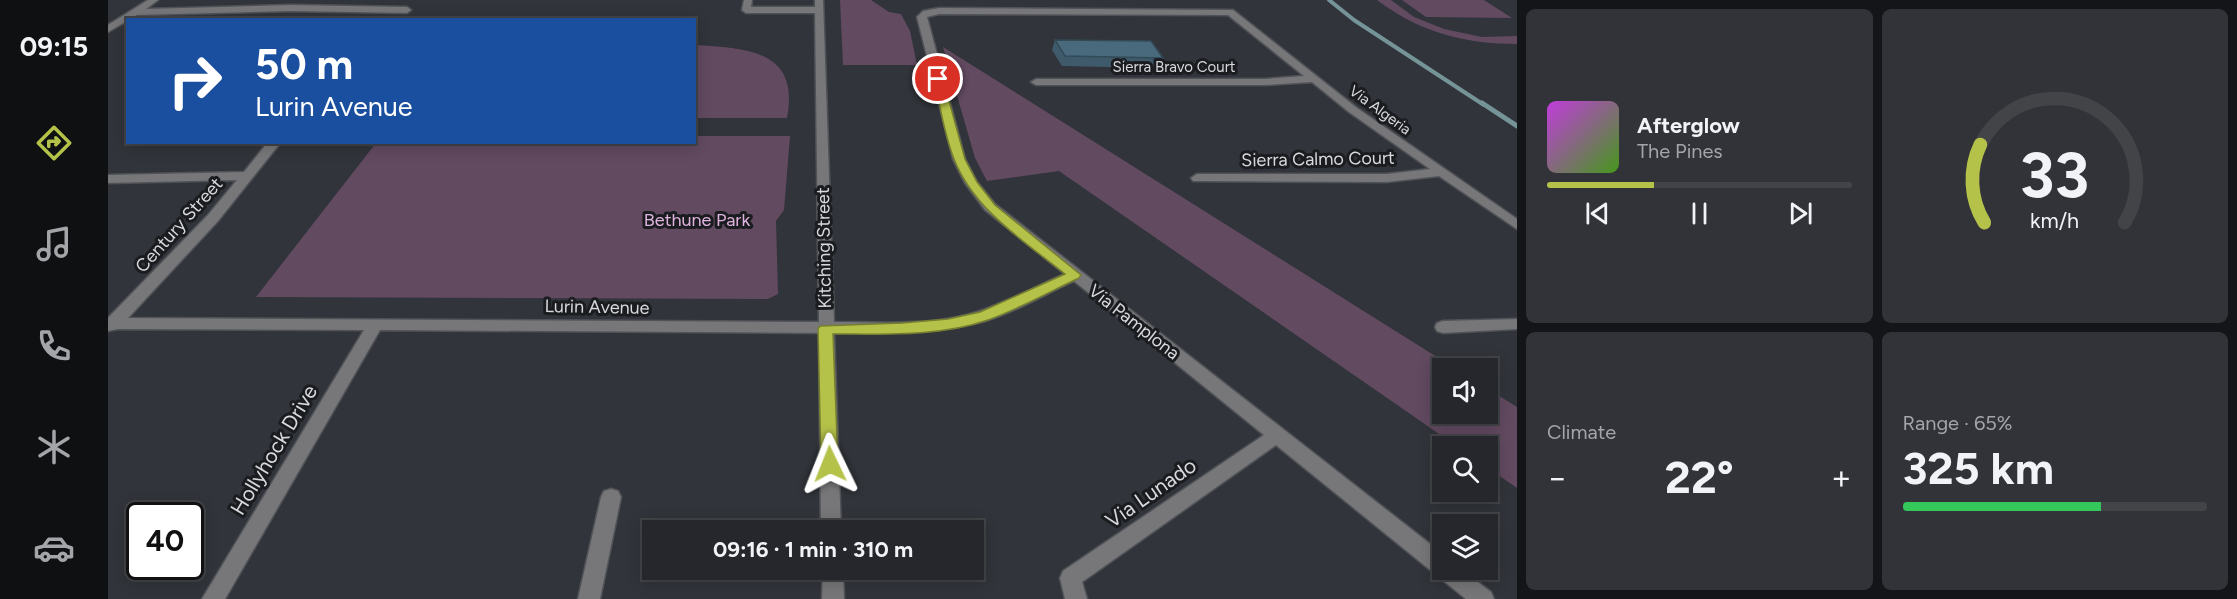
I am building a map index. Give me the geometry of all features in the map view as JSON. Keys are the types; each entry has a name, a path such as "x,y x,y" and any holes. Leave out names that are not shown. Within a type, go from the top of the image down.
{"street":[{"path":"108,29 154,0"},
{"path":"400,18 416,0"},
{"path":"747,0 746,10 779,5 819,5"},
{"path":"1150,0 1160,13"},
{"name":"Kitching Street","path":"819,5 831,520"},
{"path":"134,12 291,8 407,10"},
{"name":"Via Pamplona","path":"1160,13 939,11 926,14 922,17 959,159 971,183 990,207 1432,559"},
{"name":"Via Algeria","path":"1160,13 1230,12 1312,79 1439,172 1517,225"},
{"name":"Sierra Bravo Court","path":"1036,82 1265,82 1312,79"},
{"name":"Century Street","path":"110,325 213,218 273,144"},
{"name":"Sierra Calmo Court","path":"1197,178 1387,178 1439,172"},
{"path":"108,179 246,176"},
{"name":"Lurin Avenue","path":"110,325 902,328 975,318 1013,304 1075,275"},
{"path":"1443,327 1517,324"},
{"name":"Hollyhock Drive","path":"213,599 375,325"},
{"name":"Via Lunado","path":"1076,599 1070,578 1277,435"},
{"path":"589,599 611,497"},
{"path":"832,580 833,599"},
{"name":"Via Pamplona","path":"1459,580 1483,599"}],"green space":[{"path":"840,0 871,0 889,12 901,14 910,31 917,65 843,65"},
{"path":"1377,0 1391,0 1414,17 1444,29 1482,37 1517,36 1517,44 1479,42 1443,34 1409,20"},
{"path":"1402,0 1484,0 1512,18 1426,17"},
{"path":"696,45 750,51 765,57 777,66 785,78 789,95 787,118 696,118"},
{"path":"943,47 1438,358 1432,358 1432,424 1498,424 1498,395 1517,407 1517,488 1498,475 1498,436 1442,436 1059,171 987,181 975,158"},
{"name":"Bethune Park","path":"696,136 790,136 784,210 776,221 778,294 768,299 256,297 375,144 696,144"}],"building":[{"path":"1055,40 1151,41 1163,58 1065,56"}],"waterway":[{"path":"1329,0 1354,20 1484,105"},
{"path":"1482,103 1517,126"}],"route":[{"path":"830,464 825,329 902,328 948,324 983,316 1075,275 990,207 971,183 959,159 938,79"}]}
